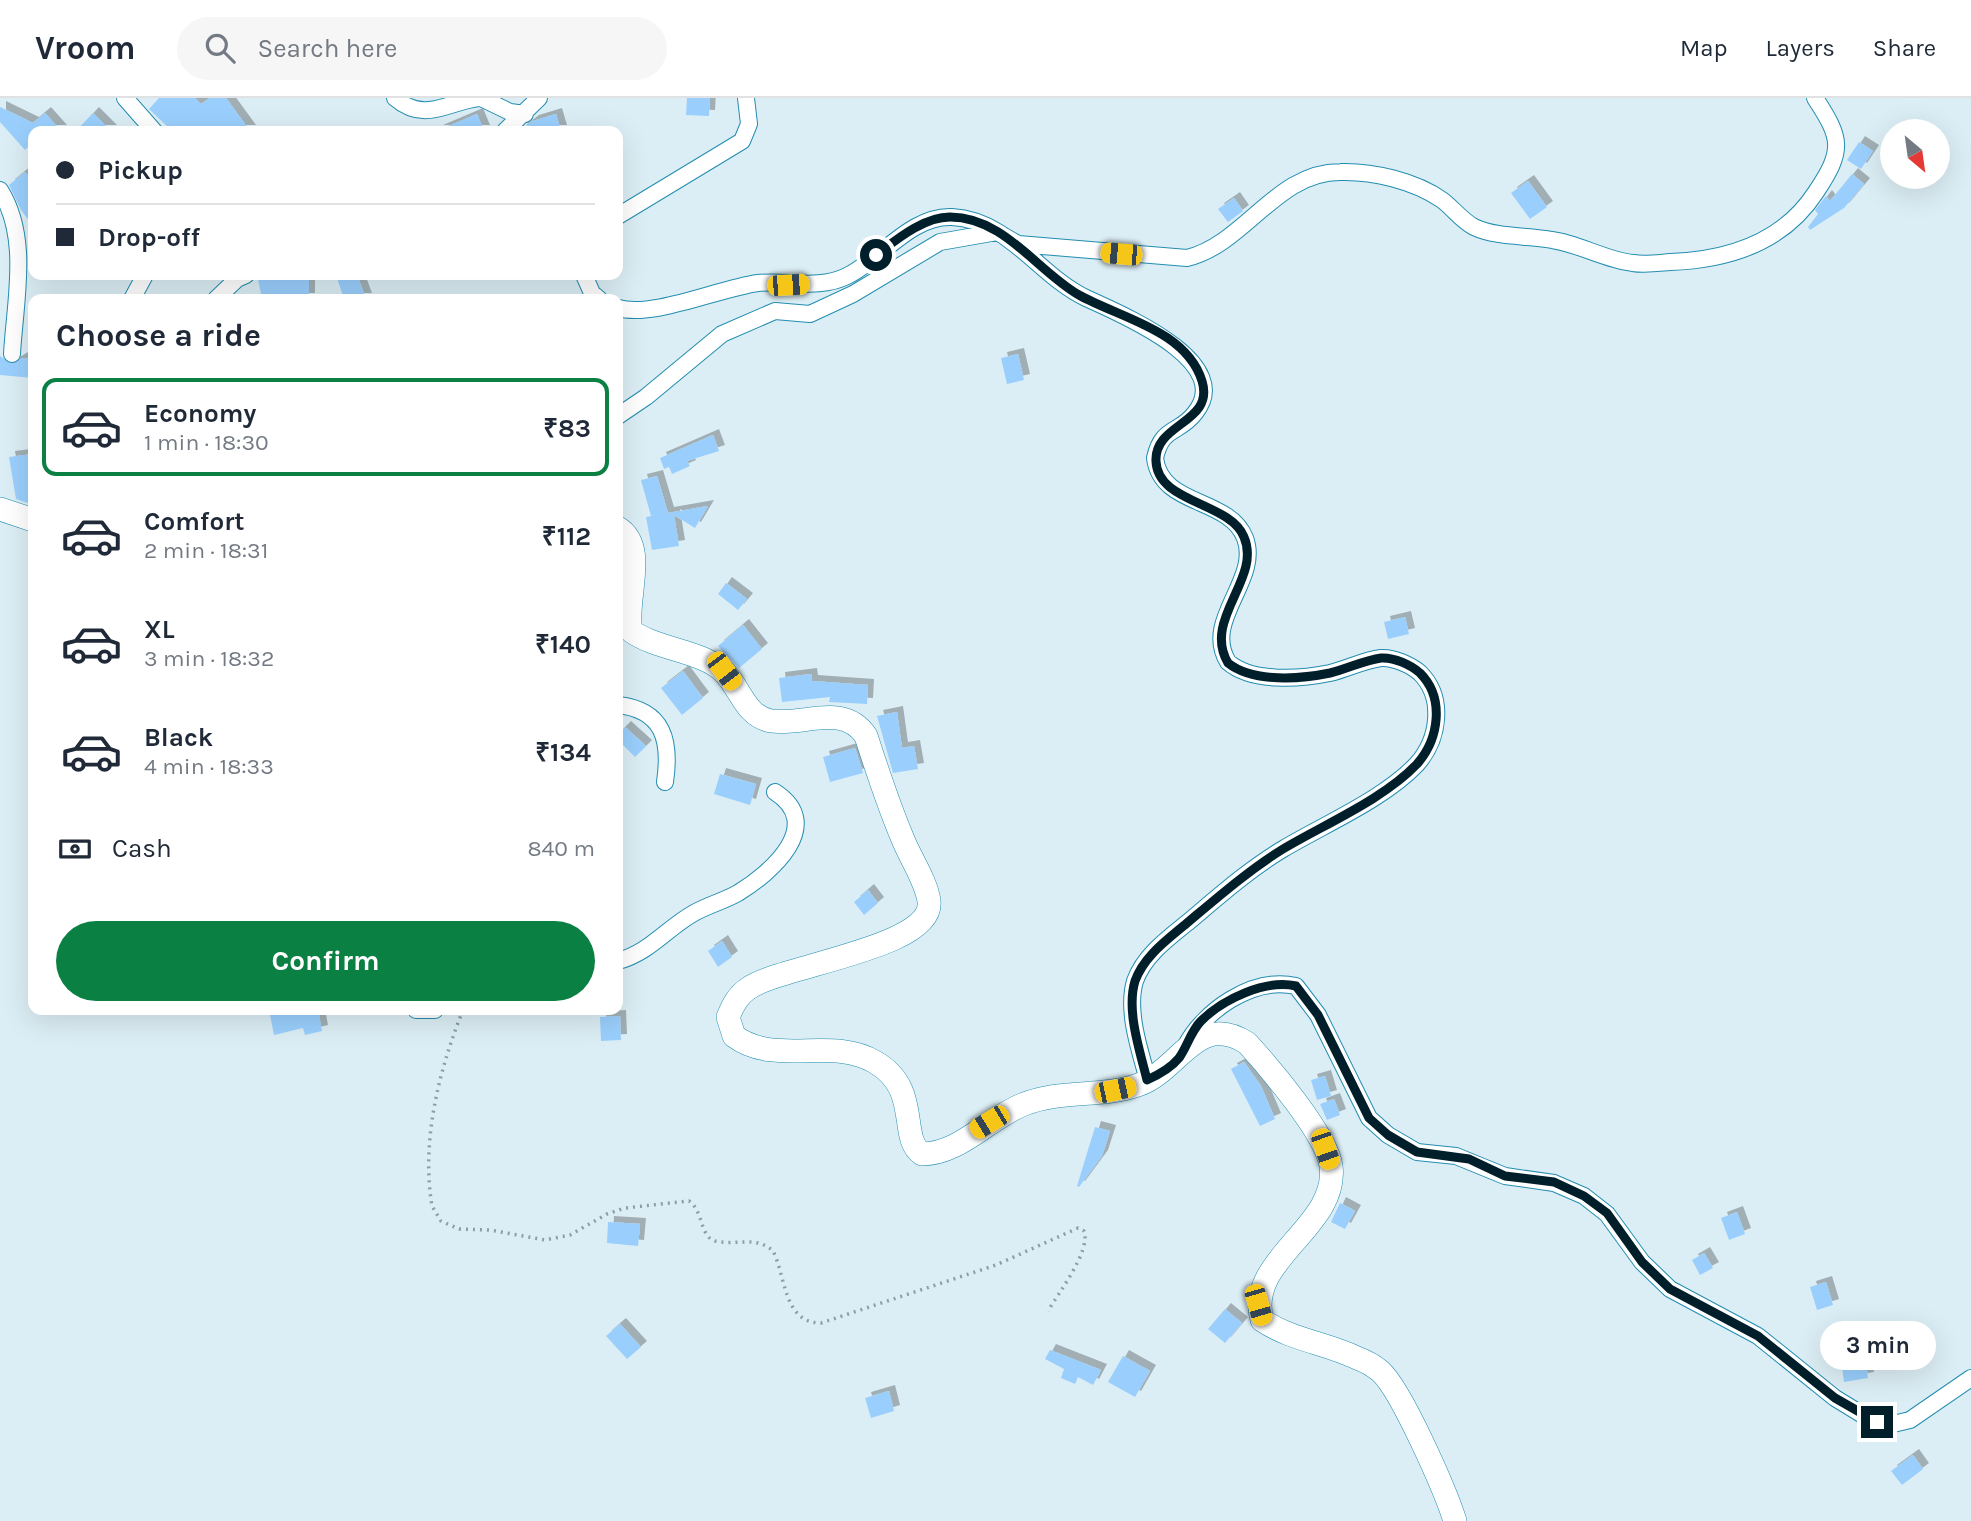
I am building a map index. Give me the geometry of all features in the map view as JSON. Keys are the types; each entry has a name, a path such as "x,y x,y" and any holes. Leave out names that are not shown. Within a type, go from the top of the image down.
{"street":[{"path":"125,98 150,126"},
{"path":"395,98 409,107 434,110 480,98 510,112 525,114"},
{"path":"511,126 539,98"},
{"path":"623,213 742,141 749,124 746,98"},
{"path":"623,309 632,310 669,304 759,283 788,285 838,279 911,231 944,218 962,219 997,232 1018,244 1186,258 1208,251 1305,178 1351,172 1408,183 1442,200 1473,226 1491,233 1572,244 1633,263 1726,257 1755,245 1786,227 1809,204 1828,175 1837,158 1838,144 1834,129 1815,98"},
{"path":"0,190 12,209 19,237 12,354"},
{"path":"623,413 722,334 775,311 810,314 853,294 940,242 997,232 1017,244 1078,294 1164,336 1185,354 1202,381 1203,395 1198,411 1164,435 1158,443 1155,458 1163,481 1231,520 1244,535 1247,545 1244,569 1229,603 1221,638 1228,663 1250,674 1297,676 1328,673 1381,658 1391,659 1418,672 1429,685 1436,701 1434,733 1427,751 1404,776 1241,878 1147,959 1134,984 1132,1001 1147,1080"},
{"path":"221,294 236,280"},
{"path":"0,509 28,518"},
{"path":"623,533 630,540 633,555 628,616 631,631 661,646 709,661 724,671 748,708 760,718 774,721 832,717 860,726 866,736 902,838 927,890 930,905 927,916 907,934 879,946 797,967 749,988 733,1004 727,1017 734,1036 756,1048 773,1052 833,1050 873,1061 889,1072 900,1086 910,1121 910,1138 914,1149 922,1154 942,1152 1002,1115 1044,1098 1115,1090 1147,1080 1178,1060 1201,1020 1231,1000 1276,984 1296,986 1318,1015 1365,1112 1388,1135 1417,1152 1469,1159 1505,1176 1554,1182 1584,1196 1607,1213 1642,1262 1670,1289 1758,1336 1835,1398 1866,1417 1889,1425 1910,1420 1971,1378"},
{"path":"623,706 643,712 662,729 666,741 665,782"},
{"path":"623,959 648,947 693,914 738,893 792,846 796,829 794,813 786,799 775,792"},
{"path":"1185,1047 1199,1038 1218,1034 1235,1036 1247,1044 1266,1064 1325,1149 1331,1166 1330,1184 1323,1205 1274,1268 1260,1293 1258,1305 1262,1320 1305,1340 1354,1356 1381,1372 1393,1387 1431,1462 1455,1521"}],"path":[{"path":"461,1015 440,1073 432,1132 432,1206 441,1221 449,1225 535,1239 559,1238 625,1208 689,1201 696,1205 707,1236 713,1240 757,1242 773,1251 793,1306 803,1320 811,1323 821,1323 953,1280 1079,1227 1087,1239 1083,1252 1048,1311"}],"building":[{"path":"159,98 195,98 201,104 210,98 226,98 246,126 167,126 149,109"},
{"path":"687,98 710,98 709,116 686,115"},
{"path":"0,107 33,123 45,113 57,126 28,126 28,147 25,150 0,122"},
{"path":"93,113 106,126 81,126"},
{"path":"477,114 482,126 449,126"},
{"path":"556,114 560,126 526,126 533,121"},
{"path":"1859,142 1873,151 1861,169 1847,160"},
{"path":"25,172 28,176 28,219 21,210 9,185"},
{"path":"1852,174 1864,184 1844,208 1810,230 1808,227 1818,214 1815,210 1826,196 1830,201"},
{"path":"1528,181 1547,207 1530,219 1511,193"},
{"path":"1234,198 1243,211 1228,222 1218,209"},
{"path":"258,280 309,280 309,294 261,294"},
{"path":"338,280 359,280 364,294 342,294"},
{"path":"1018,354 1024,380 1007,384 1001,358"},
{"path":"0,356 12,364 22,358 28,359 28,378 0,375"},
{"path":"713,435 719,451 687,461 690,466 672,474 669,467 664,469 660,458"},
{"path":"28,455 28,503 16,499 9,457"},
{"path":"657,476 668,513 708,506 695,528 674,515 679,546 652,550 646,517 651,516 641,480"},
{"path":"726,583 747,599 738,610 718,594"},
{"path":"1405,617 1409,634 1388,639 1384,622"},
{"path":"743,625 762,649 739,668 718,646"},
{"path":"683,671 703,698 682,715 661,688"},
{"path":"811,674 812,681 868,685 867,704 829,702 830,697 782,702 779,678"},
{"path":"897,712 902,748 914,746 918,769 893,773 877,716"},
{"path":"625,727 646,746 635,757 623,745"},
{"path":"855,748 863,773 830,782 823,757"},
{"path":"720,774 756,784 750,805 714,794"},
{"path":"868,890 878,903 864,915 854,902"},
{"path":"722,941 732,957 718,967 708,951"},
{"path":"270,1015 319,1015 322,1031 305,1035 303,1028 274,1035"},
{"path":"620,1016 621,1040 601,1041 600,1017"},
{"path":"1244,1062 1261,1086 1275,1119 1260,1126 1231,1069"},
{"path":"1325,1076 1331,1096 1317,1100 1311,1080"},
{"path":"1334,1099 1340,1115 1327,1120 1320,1104"},
{"path":"1095,1127 1110,1131 1102,1156 1079,1187 1077,1186"},
{"path":"1340,1203 1355,1211 1345,1229 1331,1222"},
{"path":"1737,1212 1745,1234 1729,1240 1721,1218"},
{"path":"608,1222 640,1224 638,1246 607,1243"},
{"path":"1704,1253 1713,1268 1700,1275 1692,1260"},
{"path":"1826,1282 1833,1305 1817,1310 1810,1287"},
{"path":"1225,1309 1242,1323 1225,1343 1208,1329"},
{"path":"620,1324 641,1347 627,1359 606,1336"},
{"path":"1863,1342 1868,1378 1844,1382 1839,1345"},
{"path":"1050,1350 1101,1370 1093,1385 1078,1377 1075,1384 1061,1378 1064,1369 1045,1359"},
{"path":"1123,1356 1150,1371 1135,1397 1108,1382"},
{"path":"889,1391 894,1411 871,1418 865,1398"},
{"path":"1913,1455 1923,1469 1902,1485 1891,1471"}],"route":[{"path":"876,255 911,231 935,220 952,217 962,219 984,226 1017,244 1078,294 1164,336 1185,354 1202,381 1203,395 1198,411 1164,435 1158,443 1156,469 1163,481 1185,496 1231,520 1239,527 1247,545 1244,569 1229,603 1221,638 1228,663 1250,674 1297,676 1328,673 1381,658 1391,659 1418,672 1429,685 1436,701 1434,733 1427,751 1404,776 1281,850 1241,878 1147,959 1134,984 1132,1001 1147,1080 1178,1060 1201,1020 1216,1009 1231,1000 1276,984 1296,986 1305,994 1318,1015 1369,1118 1388,1135 1417,1152 1469,1159 1505,1176 1554,1182 1584,1196 1607,1213 1642,1262 1670,1289 1758,1336 1835,1398 1877,1422"}]}
